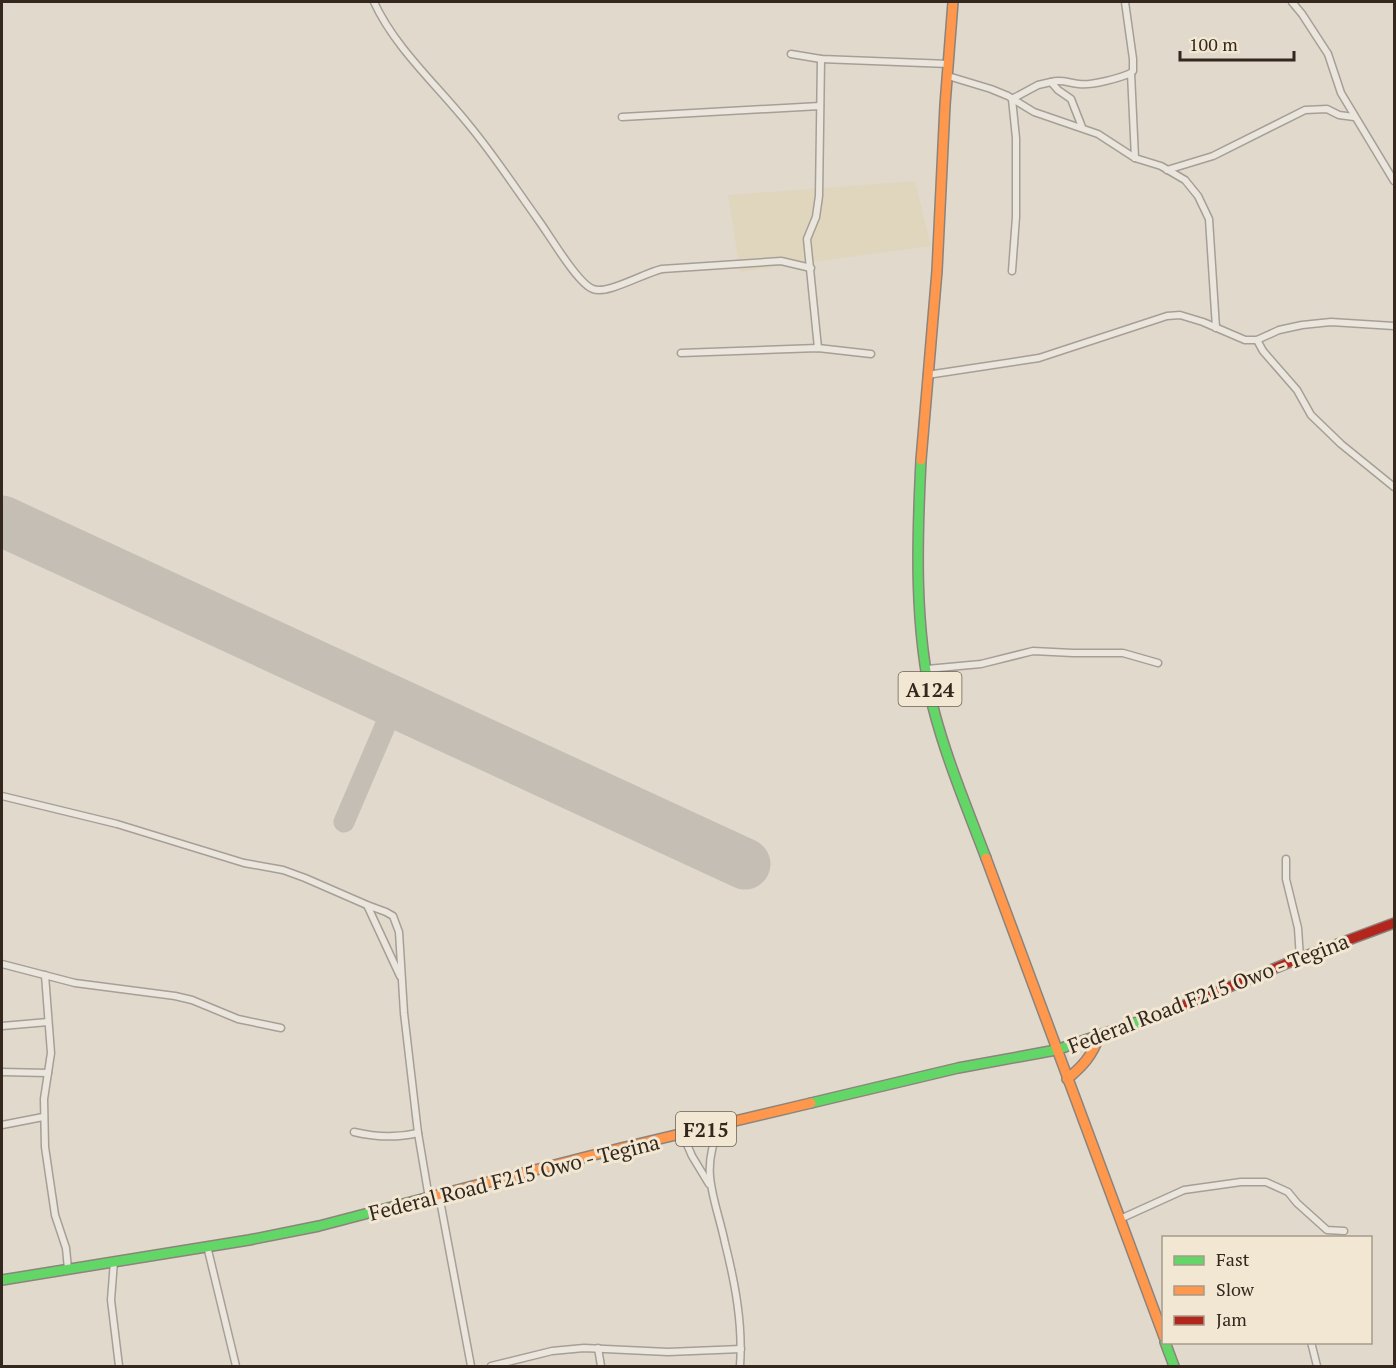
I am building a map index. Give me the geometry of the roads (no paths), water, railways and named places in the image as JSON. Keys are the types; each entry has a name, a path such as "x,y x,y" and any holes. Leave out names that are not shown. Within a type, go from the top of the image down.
{"main road":[{"name":"A124","path":"953,2 940,239 927,375 919,519 921,610 927,669 932,699 946,748 1162,1332"},
{"name":"Federal Road F215 Owo - Tegina","path":"2,1281 319,1226 621,1148 958,1068 1056,1050 1150,1019 1300,958 1395,923"},
{"path":"1067,1079 1091,1057 1098,1036"},
{"path":"1167,1344 1174,1366"}],"street":[{"path":"374,2 378,12 405,50 471,126 569,264 589,288 596,291 610,290 648,272 662,270 781,261 811,268"},
{"path":"1125,2 1133,59 1131,73 1135,158"},
{"path":"1292,2 1328,54 1341,93 1395,181"},
{"path":"791,54 821,59 949,64"},
{"path":"818,348 807,239 816,217 819,196 821,59"},
{"path":"1012,99 1038,85 1058,80 1077,84 1097,83 1131,73"},
{"path":"948,76 991,89 1034,112 1098,134 1135,158 1167,170 1185,180 1198,196 1209,219 1216,328"},
{"path":"1051,82 1071,99 1082,127"},
{"path":"1012,99 1016,138 1016,217 1012,271"},
{"path":"622,117 820,106"},
{"path":"1167,170 1213,156 1305,110 1327,109 1340,115 1354,117"},
{"path":"927,375 1039,358 1167,316 1180,315 1203,322 1245,340 1257,340 1279,330 1331,322 1395,326"},
{"path":"1257,340 1263,351 1297,390 1311,415 1341,444 1395,487"},
{"path":"681,353 818,348 871,354"},
{"path":"927,669 981,664 1033,651 1123,653 1158,663"},
{"path":"2,796 117,824 244,863 283,870 386,912 396,921 401,953 400,977 418,1133 429,1198"},
{"path":"1286,859 1286,879 1298,928 1300,958"},
{"path":"367,905 400,977"},
{"path":"2,964 104,988 175,996 238,1019 281,1028"},
{"path":"45,975 51,1053 43,1118 55,1215 66,1248 68,1269"},
{"path":"2,1026 48,1022"},
{"path":"2,1072 48,1073"},
{"path":"2,1125 43,1118"},
{"path":"720,1126 711,1150 710,1184 734,1283 741,1329 740,1366"},
{"path":"354,1132 386,1136 406,1136 418,1133"},
{"path":"683,1135 692,1156 710,1184"},
{"path":"1120,1220 1184,1190 1241,1182 1266,1182 1288,1192 1327,1230 1344,1231"},
{"path":"439,1195 471,1366"},
{"path":"207,1246 236,1366"},
{"path":"114,1262 111,1300 119,1366"},
{"path":"1312,1344 1317,1366"},
{"path":"491,1366 552,1351 598,1348 668,1352 741,1349"},
{"path":"598,1348 601,1366"}]}
